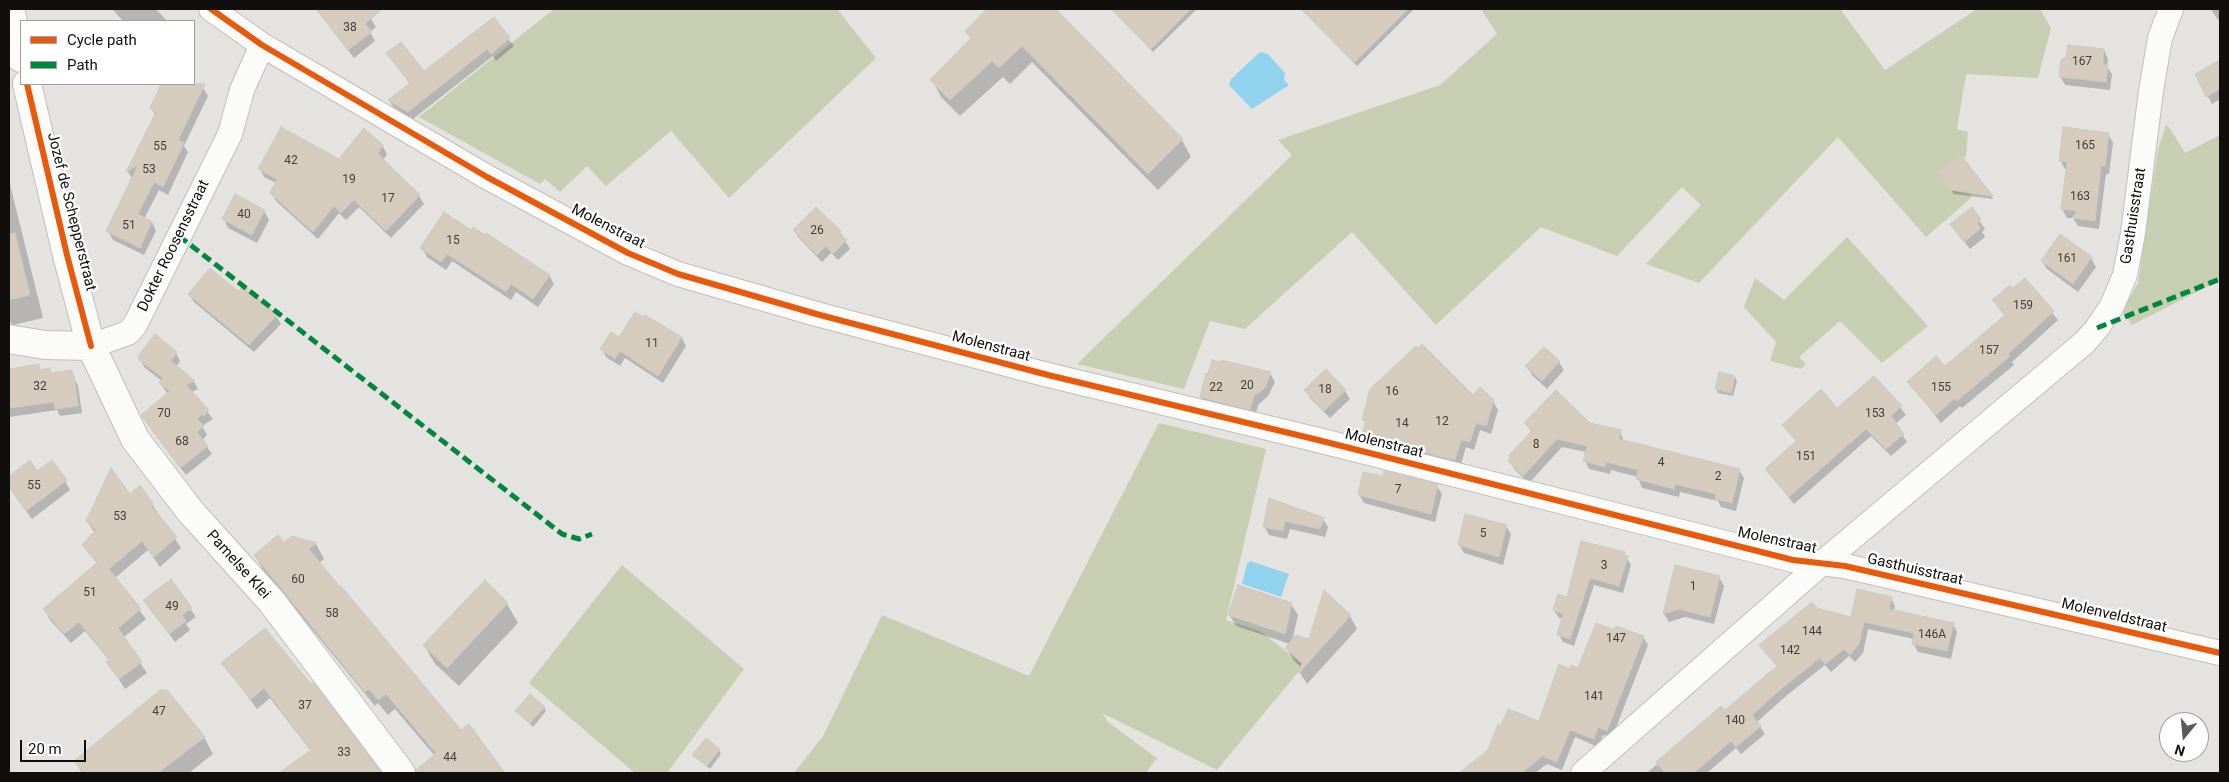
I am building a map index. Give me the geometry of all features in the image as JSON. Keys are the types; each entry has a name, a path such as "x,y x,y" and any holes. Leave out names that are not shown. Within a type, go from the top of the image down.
{"main road":[{"path":"10,9 20,54"},
{"name":"Jozef de Schepperstraat","path":"27,85 67,256 92,346"},
{"name":"Dokter Roosensstraat","path":"9,339 45,344 92,346"},
{"name":"Pamelse Klei","path":"92,346 135,439 190,511 272,602 402,773"}],"street":[{"name":"Molenstraat","path":"212,9 262,45 487,177 628,253 678,274 820,315 1048,375 1314,439 1793,560 1822,563"},
{"name":"Gasthuisstraat","path":"1583,773 1822,563 2085,342 2112,306 2125,275 2133,233 2151,91 2160,38 2170,9"},
{"name":"Dokter Roosensstraat","path":"92,346 128,333 135,325 230,134 242,90 262,45"},
{"name":"Gasthuisstraat","path":"1822,563 1845,566 2001,603"},
{"name":"Molenveldstraat","path":"2001,603 2220,653"}],"green space":[{"path":"554,9 837,9 876,58 729,198 671,131 606,186 587,166 560,192 545,179 540,184 419,117"},
{"path":"1481,9 1840,9 1885,70 1977,9 2040,9 2051,28 2038,78 1966,74 1957,129 1968,132 1966,156 1949,171 1972,197 1926,237 1838,137 1699,283 1646,264 1701,205 1682,187 1617,256 1541,227 1436,325 1352,232 1245,329 1210,321 1184,389 1077,364 1292,155 1278,140 1440,85 1497,34"},
{"path":"2166,125 2170,128 2185,153 2220,135 2220,280 2132,325 2122,311 2138,283 2158,149"},
{"path":"1847,237 1928,326 1882,363 1840,321 1799,357 1806,364 1801,369 1770,361 1776,342 1744,307 1755,278 1784,300"},
{"path":"1159,423 1266,449 1226,620 1260,631 1304,665 1217,770 1102,713 1108,722 1157,758 1146,773 794,773 823,736 882,615 1029,676"},
{"path":"622,565 744,669 667,773 635,773 529,683"}],"water":[{"path":"1262,52 1268,54 1285,73 1284,80 1289,85 1252,109 1229,85 1231,79"},
{"path":"1250,561 1289,574 1281,597 1242,584 1247,564"}],"building":[{"path":"316,9 382,9 365,24 372,32 348,50"},
{"path":"987,9 1056,9 1183,139 1148,174 1022,46 999,68 992,61 950,100 930,80 971,38 965,31"},
{"path":"1111,9 1191,9 1151,49"},
{"path":"1302,9 1408,9 1354,63"},
{"path":"494,17 510,38 491,54 487,49 408,112 388,100 410,83 386,53 401,42 424,71"},
{"path":"2068,45 2104,49 2103,64 2108,65 2106,82 2059,77 2061,60 2066,57"},
{"path":"2220,60 2220,89 2206,97 2195,74"},
{"path":"205,84 178,140 184,143 163,187 154,182 138,214 152,222 140,248 106,231 138,165 126,172 156,112 150,108 161,85"},
{"path":"281,127 339,159 364,128 383,145 378,154 420,195 386,231 354,200 341,213 334,206 313,232 270,193 277,179 258,169"},
{"path":"2063,127 2109,133 2105,166 2101,166 2095,221 2072,218 2077,211 2061,209 2067,162 2059,161"},
{"path":"1961,155 1993,196 1950,190 1936,173"},
{"path":"235,194 265,210 252,235 222,219"},
{"path":"816,207 841,231 839,233 847,240 833,254 826,246 817,255 793,230"},
{"path":"1972,207 1981,219 1977,224 1981,228 1964,242 1950,224"},
{"path":"444,212 471,230 473,227 485,235 486,233 550,275 533,299 511,284 506,292 447,254 441,262 420,248"},
{"path":"15,233 30,295 9,300 9,234"},
{"path":"2060,234 2092,257 2073,284 2041,261"},
{"path":"210,268 238,291 244,285 277,315 249,345 188,294"},
{"path":"2025,278 2054,311 2008,354 2010,356 1957,401 1955,398 1936,415 1907,382 1936,356 1945,366 2005,315 1992,300 2010,285 2013,288"},
{"path":"635,312 644,317 645,315 682,337 658,376 620,351 615,359 600,349 611,332 619,337"},
{"path":"155,334 177,352 171,361 195,381 186,385 209,410 204,416 202,414 197,419 204,426 197,432 208,446 180,468 141,415 170,391 159,383 163,378 139,360 138,356"},
{"path":"1422,344 1473,395 1480,387 1494,400 1486,426 1476,423 1470,442 1461,440 1455,460 1389,444 1390,441 1362,434 1366,420 1362,420 1370,389 1416,346 1418,348"},
{"path":"1544,347 1560,361 1542,381 1525,366"},
{"path":"1212,360 1221,362 1221,360 1271,372 1265,388 1254,396 1250,410 1200,397 1206,373 1208,374"},
{"path":"39,364 40,370 50,368 51,373 72,370 78,406 55,409 54,402 9,408 9,369"},
{"path":"1326,369 1346,390 1324,411 1304,390"},
{"path":"1719,372 1735,376 1731,393 1715,389"},
{"path":"1874,376 1902,406 1891,416 1904,434 1886,449 1866,429 1789,497 1765,469 1796,441 1782,425 1821,389 1837,408"},
{"path":"1556,390 1590,423 1621,430 1619,439 1740,469 1732,503 1715,499 1716,494 1675,484 1674,489 1636,479 1638,470 1606,462 1605,467 1583,461 1587,446 1557,439 1523,476 1509,462 1509,455 1532,431 1524,423"},
{"path":"30,460 37,471 52,460 67,480 26,511 9,487 9,476"},
{"path":"111,468 130,494 140,485 153,503 151,506 177,537 154,557 142,541 109,569 141,609 118,628 142,662 119,679 106,662 110,660 79,622 64,634 43,609 98,562 82,545 96,530 86,521"},
{"path":"1384,471 1438,484 1431,514 1358,495 1363,472 1383,476"},
{"path":"1269,498 1324,518 1320,529 1285,521 1283,531 1263,527"},
{"path":"1465,514 1507,525 1499,557 1458,545"},
{"path":"278,535 284,542 292,536 317,543 309,549 340,587 461,730 469,724 505,773 416,773 416,770 436,753 386,694 378,700 369,689 365,692 254,555"},
{"path":"1581,541 1625,552 1624,555 1628,556 1619,586 1590,578 1570,639 1557,635 1563,614 1553,610 1558,594 1567,597"},
{"path":"1675,565 1720,576 1710,617 1679,609 1663,614"},
{"path":"171,579 192,608 182,615 186,621 169,634 143,600"},
{"path":"485,580 508,603 447,668 423,645"},
{"path":"1238,585 1292,603 1285,634 1228,615"},
{"path":"1857,589 1892,597 1889,609 1954,623 1947,651 1912,644 1914,633 1864,622 1859,644 1850,655 1844,649 1825,664 1820,658 1782,688 1752,715 1761,726 1736,747 1731,741 1694,773 1665,773 1656,762 1721,706 1725,710 1777,666 1759,645 1812,602 1817,608 1851,617"},
{"path":"1324,590 1351,615 1299,673 1302,663 1285,648 1296,635 1309,639"},
{"path":"1596,623 1615,630 1616,626 1644,636 1607,731 1598,727 1594,739 1570,730 1557,762 1542,756 1522,773 1459,773 1488,750 1498,724 1501,725 1508,709 1539,721 1559,664 1570,669 1571,665 1578,668"},
{"path":"265,628 311,684 313,682 382,773 279,773 311,750 264,688 251,699 221,663"},
{"path":"160,690 167,690 205,737 158,773 84,773 74,761"},
{"path":"530,694 545,707 530,723 515,711"},
{"path":"706,738 720,749 707,766 692,755"}],"marked path":[{"path":"179,236 562,534 579,539 592,534"},
{"path":"2097,328 2220,279"}],"cycle path":[{"path":"211,9 262,45 487,177 628,253 678,274 820,315 1048,375 1314,439 1793,560 1845,566 2220,653"},
{"path":"27,85 67,255 91,346"}]}
